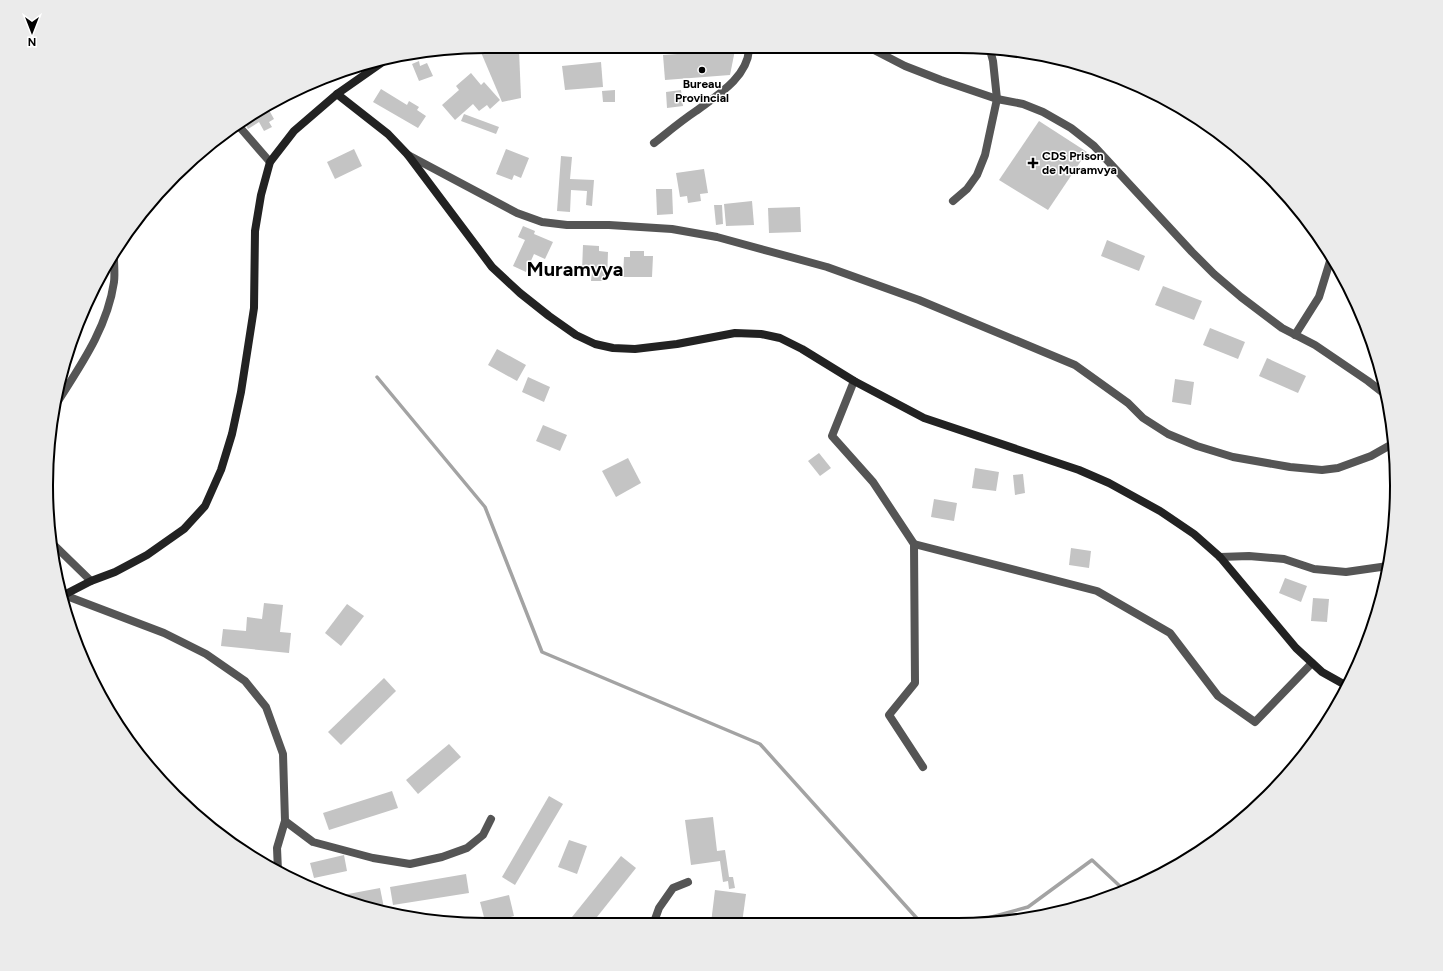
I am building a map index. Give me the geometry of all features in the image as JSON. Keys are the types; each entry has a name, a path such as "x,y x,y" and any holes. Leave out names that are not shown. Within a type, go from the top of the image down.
{"main road":[{"path":"67,593 147,556 184,529 205,506 221,470 232,434 241,392 254,308 255,230 261,195 270,162 294,131 337,94 375,68"},
{"path":"337,94 388,134 408,155 492,267 520,293 576,335 595,344 613,348 635,349 677,344 735,333 761,334 780,338 802,349 854,381 924,418 1079,470 1110,483 1160,511 1194,534 1220,557 1296,648 1322,672 1342,683"}],"street":[{"path":"654,143 730,84 741,72 748,53"},
{"path":"880,53 905,66 941,80 997,99 1023,104 1043,112 1071,128 1094,146 1214,274 1282,328 1315,345 1379,390"},
{"path":"953,201 967,189 977,175 985,155 997,99 991,55"},
{"path":"241,129 270,162"},
{"path":"408,155 516,213 542,222 567,225 609,225 665,229 717,237 827,267 1017,340 1075,365 1128,403 1143,418 1168,434 1197,446 1233,457 1290,468 1322,470 1338,468 1371,456 1388,446"},
{"path":"63,393 92,347 108,311 114,282 114,264"},
{"path":"1295,335 1319,297 1329,264"},
{"path":"854,381 832,436 873,482 914,544 915,683 889,715 923,767"},
{"path":"914,544 1097,591 1170,633 1218,696 1255,722 1312,663"},
{"path":"58,549 91,581"},
{"path":"1220,557 1249,556 1284,559 1314,569 1346,572 1382,567"},
{"path":"68,597 164,633 206,654 245,681 266,707 283,754 284,821 277,848 278,865"},
{"path":"284,821 313,842 373,858 410,864 442,857 466,848 483,835 491,819"},
{"path":"655,918 659,908 673,888 688,882"}],"building":[{"path":"481,53 519,53 521,98 502,102"},
{"path":"734,53 730,75 665,80 663,55"},
{"path":"419,61 420,66 427,63 433,76 419,81 412,64"},
{"path":"601,62 603,87 565,90 562,66"},
{"path":"471,73 481,85 484,82 500,100 490,109 487,105 479,111 473,104 455,120 442,105 459,90 456,86"},
{"path":"381,89 407,105 409,101 419,107 417,110 426,116 418,128 373,102"},
{"path":"615,90 615,102 603,102 602,91"},
{"path":"681,90 683,106 667,108 666,92"},
{"path":"269,111 274,119 269,122 272,127 264,131 259,122 248,129 246,125"},
{"path":"464,114 499,127 496,134 461,121"},
{"path":"1039,121 1087,152 1048,210 999,180"},
{"path":"354,149 362,166 335,179 327,162"},
{"path":"506,149 529,158 521,178 514,175 512,180 496,174"},
{"path":"561,156 572,157 570,179 594,180 592,206 586,205 587,191 571,190 570,212 557,211"},
{"path":"704,169 708,193 700,194 701,201 688,203 687,196 680,197 676,173"},
{"path":"656,189 672,189 673,214 657,215"},
{"path":"752,201 754,225 726,226 724,204"},
{"path":"714,205 722,205 723,224 716,225"},
{"path":"800,207 801,232 769,233 768,208"},
{"path":"523,226 535,231 534,234 553,242 545,259 534,254 526,272 513,266 525,240 518,237"},
{"path":"1107,240 1145,256 1139,271 1101,256"},
{"path":"583,245 599,246 599,251 608,252 607,281 591,281 592,271 582,271"},
{"path":"630,251 644,251 644,256 653,256 652,277 623,277 624,257 630,257"},
{"path":"1163,286 1202,301 1194,320 1155,305"},
{"path":"1210,328 1245,342 1238,359 1203,345"},
{"path":"497,349 526,365 517,381 488,365"},
{"path":"1267,358 1306,376 1298,393 1259,376"},
{"path":"528,377 550,387 544,402 522,392"},
{"path":"1175,379 1194,382 1191,405 1172,402"},
{"path":"543,425 567,435 560,451 536,441"},
{"path":"819,453 831,468 820,476 808,461"},
{"path":"628,458 641,483 616,497 602,471"},
{"path":"975,468 999,472 996,491 972,488"},
{"path":"1023,474 1025,493 1015,495 1013,475"},
{"path":"934,499 957,503 954,521 931,517"},
{"path":"1071,548 1091,551 1089,568 1069,565"},
{"path":"1285,578 1307,586 1301,602 1279,593"},
{"path":"1313,598 1329,599 1327,622 1311,621"},
{"path":"264,603 283,605 280,632 291,633 289,653 221,646 223,629 246,631 247,617 262,619"},
{"path":"347,604 364,616 341,646 325,633"},
{"path":"384,678 396,691 341,745 328,732"},
{"path":"449,744 461,757 418,794 406,780"},
{"path":"392,791 398,808 329,830 323,813"},
{"path":"549,796 563,804 515,885 502,877"},
{"path":"713,817 717,851 725,850 729,877 733,877 735,888 729,889 728,881 723,882 720,861 691,865 685,820"},
{"path":"569,840 587,846 577,874 558,867"},
{"path":"344,855 347,871 314,878 310,863"},
{"path":"621,856 636,868 596,918 571,918"},
{"path":"466,874 469,893 393,905 390,887"},
{"path":"380,888 383,905 374,903 345,895"},
{"path":"715,890 746,894 743,918 712,918"},
{"path":"509,895 514,916 507,918 484,918 480,902"}],"waterway":[{"path":"377,377 485,507 542,652 760,744 917,918"},
{"path":"995,916 1028,907 1092,860 1120,886"}],"place":[{"name":"Bureau Provincial","path":"702,70"},
{"name":"CDS Prison de Muramvya","path":"1033,163"}],"district":[{"name":"Muramvya","path":"575,269"}]}
